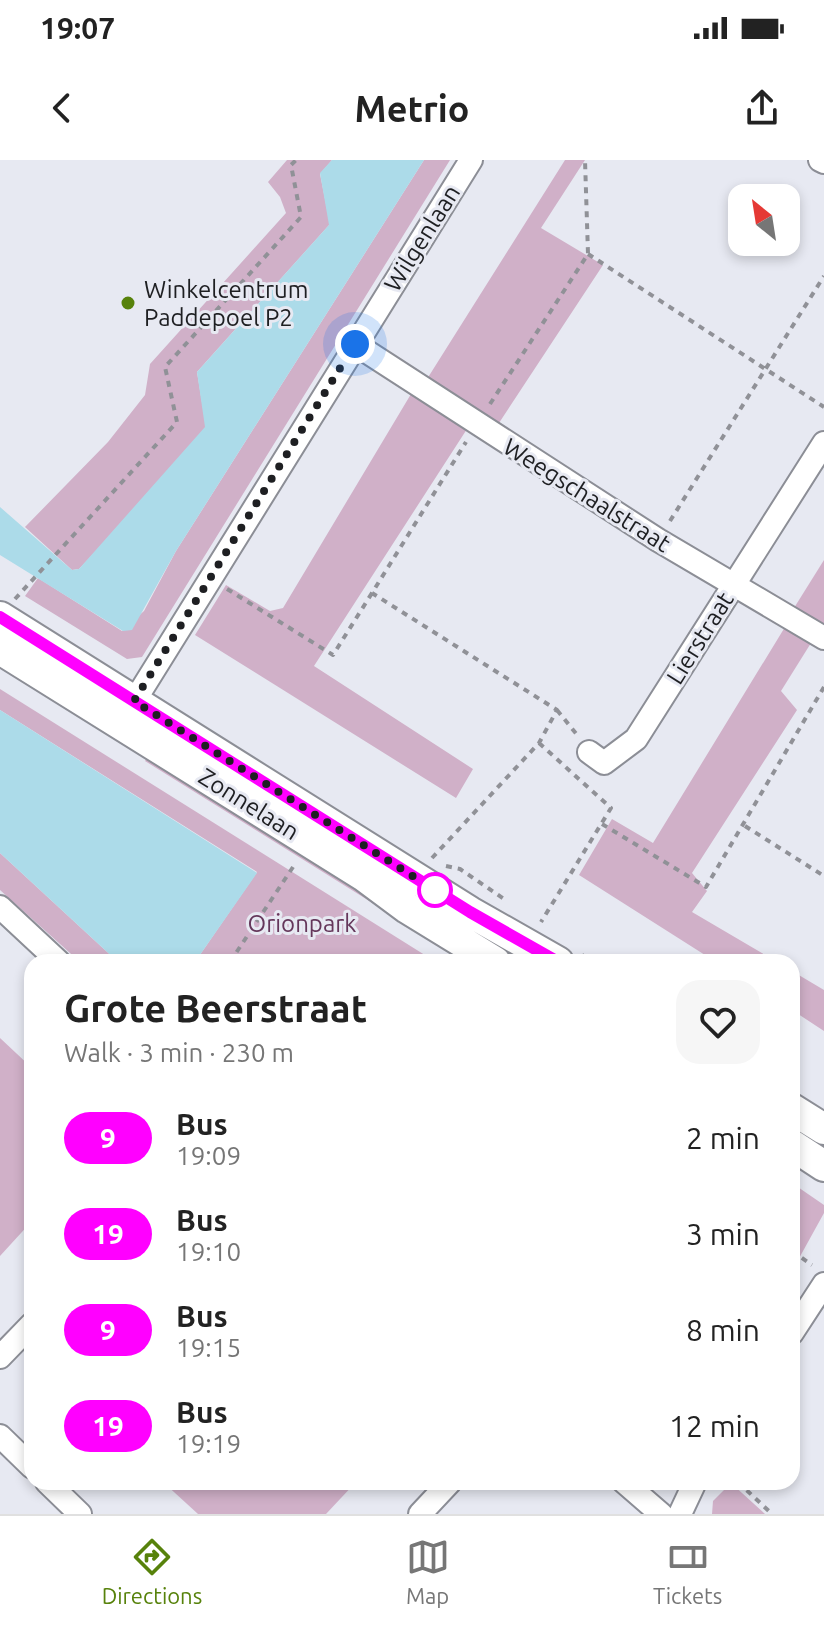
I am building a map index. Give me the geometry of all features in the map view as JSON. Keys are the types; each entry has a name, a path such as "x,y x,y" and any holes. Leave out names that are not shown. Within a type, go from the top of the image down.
{"street":[{"name":"Wilgenlaan","path":"127,712 471,160"},
{"name":"Weegschaalstraat","path":"355,344 658,540 824,638"},
{"name":"Lierstraat","path":"589,752 604,763 636,739 824,443"},
{"name":"Zonnelaan","path":"7,609 127,712 483,954"},
{"name":"Zonnelaan","path":"0,649 127,712 544,954"},
{"path":"0,907 50,954"},
{"path":"800,1114 824,1129"},
{"path":"800,1150 824,1166"},
{"path":"800,1316 819,1275"},
{"path":"0,1357 24,1332"},
{"path":"0,1436 24,1459"},
{"path":"55,1490 80,1514"},
{"path":"420,1514 442,1490"},
{"path":"633,1490 661,1514"},
{"path":"680,1514 691,1490"}],"path":[{"path":"7,609 177,422 165,367 301,217 291,165 296,160"},
{"path":"210,578 333,655 476,424 588,254 585,160"},
{"path":"588,254 824,407"},
{"path":"658,540 824,276"},
{"path":"372,593 557,710 568,720 589,752"},
{"path":"602,824 706,887 824,687"},
{"path":"430,859 539,743 557,710"},
{"path":"538,927 611,808 539,743"},
{"path":"744,826 824,876"},
{"path":"235,954 298,861"},
{"path":"800,1258 819,1275"},
{"path":"746,1490 772,1514"}],"green space":[{"path":"287,160 332,160 320,174 330,224 197,372 206,427 95,552 79,569 72,570 25,527 108,442 145,395 150,364 286,213 280,197 268,182"},
{"path":"424,160 450,160 142,657 127,659 25,596 38,578 122,631 144,611 176,551"},
{"path":"565,160 585,160 541,228 603,265 499,423 427,379"},
{"path":"411,394 467,429 314,666 473,769 456,798 195,635 226,585 270,611 283,608"},
{"path":"824,560 824,626 794,608"},
{"path":"785,627 811,643 781,691 797,710 692,873 707,891 692,912 763,954 703,954 579,875 612,819 653,843"},
{"name":"Orionpark","path":"0,689 423,954 201,954 257,872 0,710"},
{"path":"150,754 470,954 454,954 145,761"},
{"path":"0,853 109,954 71,954 0,890"},
{"path":"800,976 824,990 824,1031 800,1015"},
{"path":"0,1038 24,1060 24,1230 0,1256"},
{"path":"800,1188 824,1205 824,1213 800,1256"},
{"path":"172,1490 348,1490 326,1514 198,1514"},
{"path":"724,1490 739,1490 765,1514 712,1514 713,1501"}],"water":[{"path":"332,160 424,160 176,551 132,630 123,631 0,555 0,507 72,570 79,569 205,427 197,372 329,225 320,173"},
{"path":"0,710 257,873 201,954 109,954 0,853"}],"bus line":[{"name":"9","path":"0,617 470,912 545,954"}],"place":[{"name":"Winkelcentrum Paddepoel P2","path":"128,303"}],"route":[{"path":"355,344 134,701 435,890"}]}
